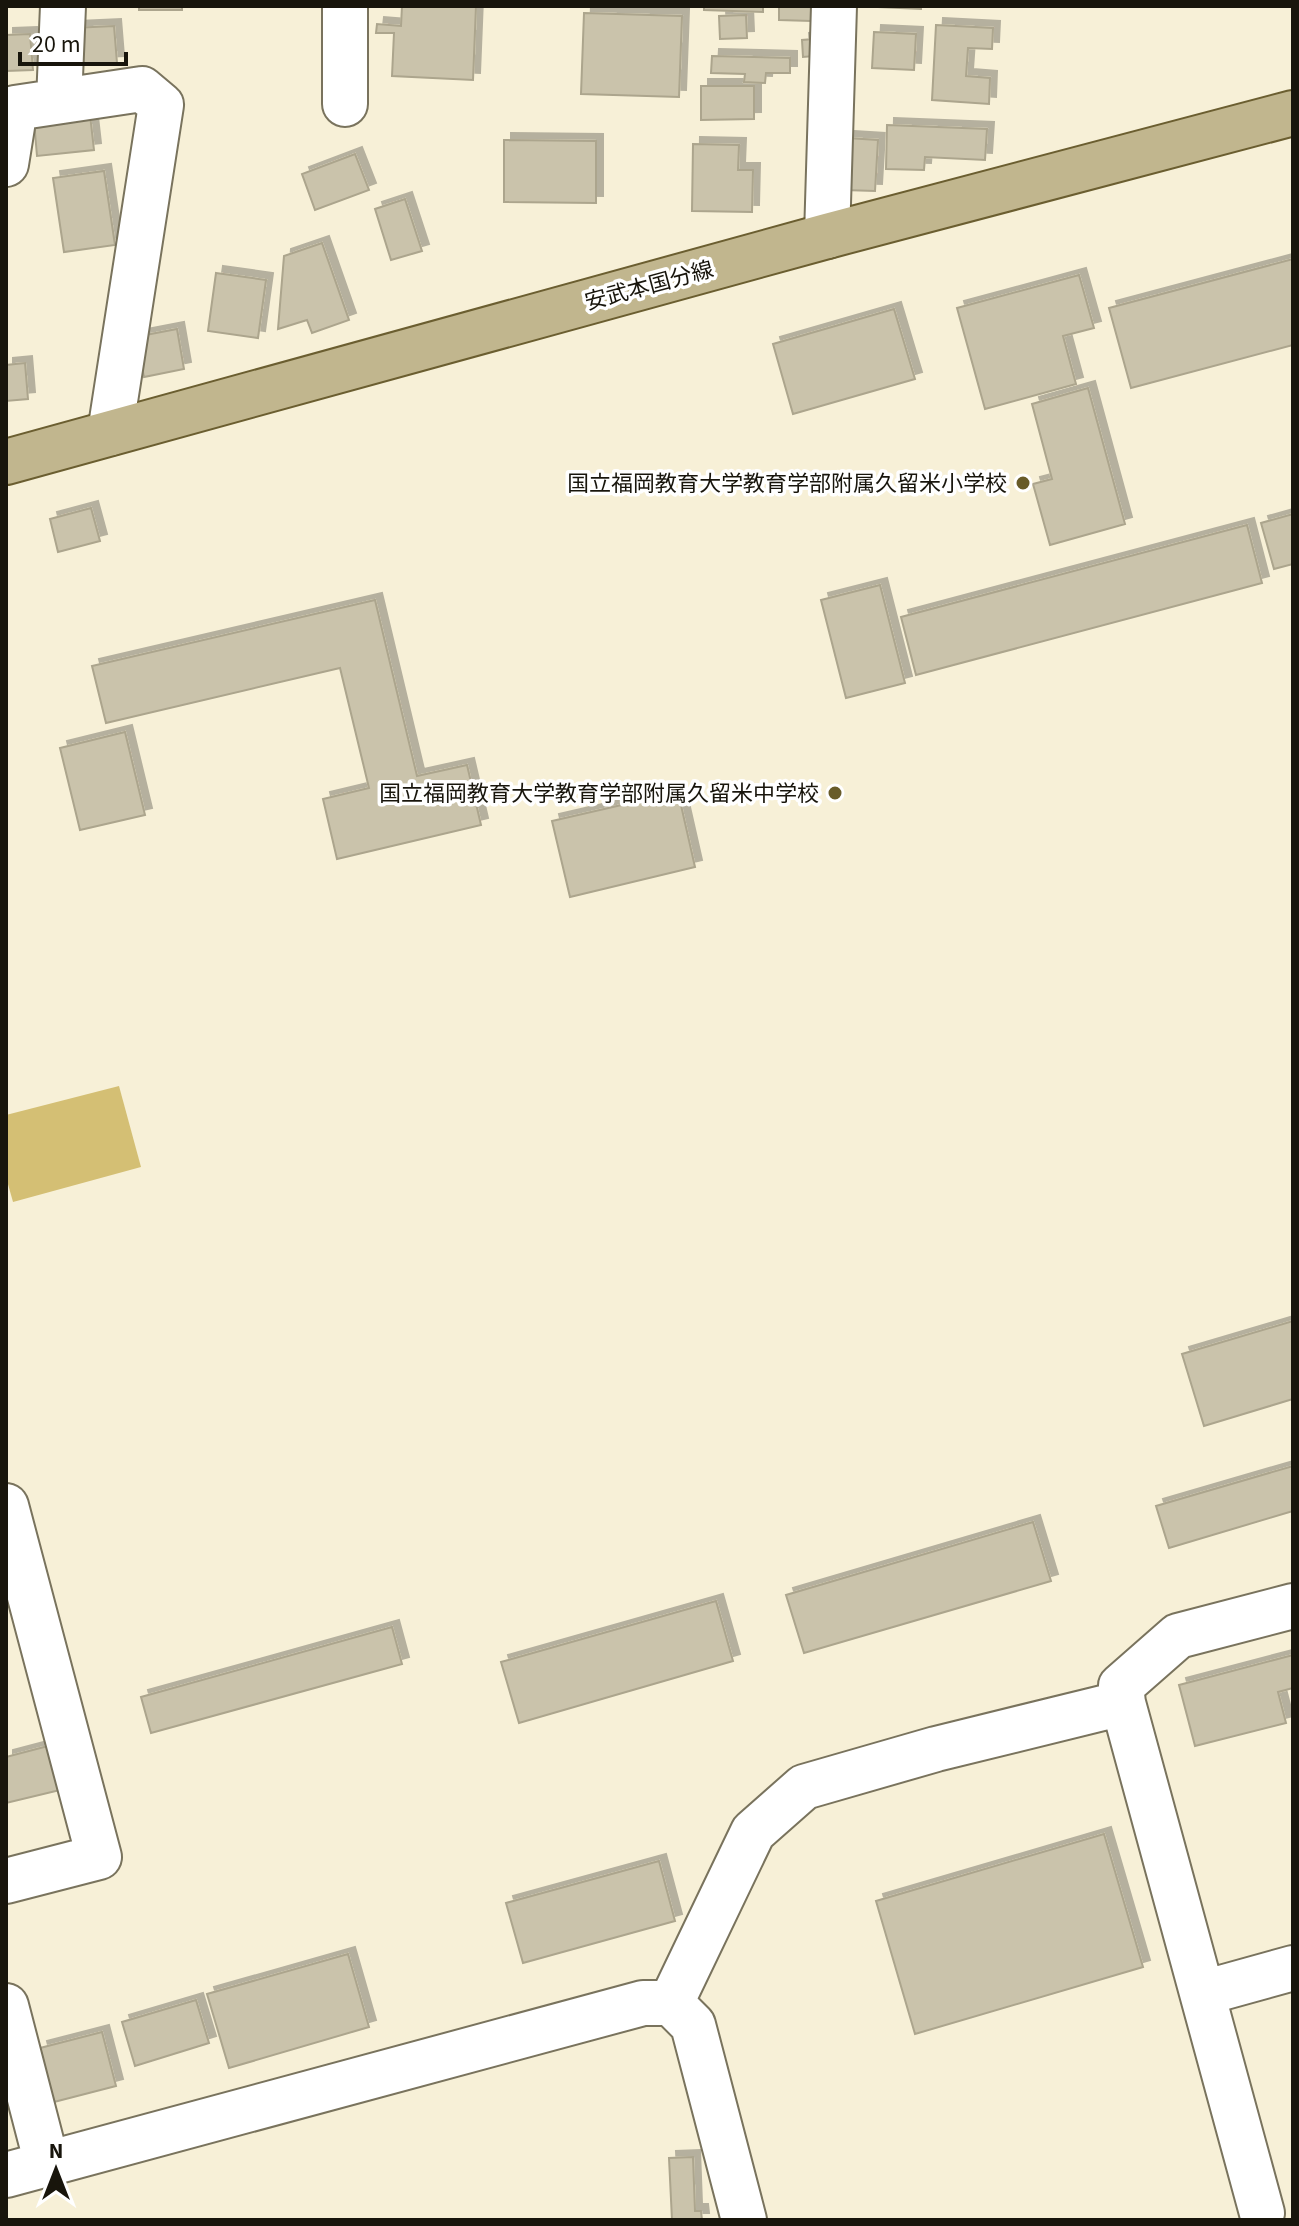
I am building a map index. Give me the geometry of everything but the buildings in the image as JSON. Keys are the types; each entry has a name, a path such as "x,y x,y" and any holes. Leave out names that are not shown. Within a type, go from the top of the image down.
{"main road":[{"name":"安武本国分線","path":"6,462 827,236 1293,113"}],"street":[{"path":"59,101 63,6"},
{"path":"345,6 345,104"},
{"path":"827,236 834,6"},
{"path":"6,164 15,108 142,89 161,105 110,433"},
{"path":"6,1506 99,1857 6,1881"},
{"path":"1265,2213 1123,1703 1121,1686 1178,1636 1293,1606"},
{"path":"671,2003 753,1832 804,1787 936,1749 1123,1703"},
{"path":"1203,1993 1293,1968"},
{"path":"6,2175 643,2003 671,2003 693,2025 744,2220"},
{"path":"6,2006 47,2164"}],"shaded area":[{"path":"119,1086 141,1167 13,1202 6,1177 6,1115"}],"place":[{"name":"国立福岡教育大学教育学部附属久留米小学校","path":"1023,483"},
{"name":"国立福岡教育大学教育学部附属久留米中学校","path":"835,793"}]}
